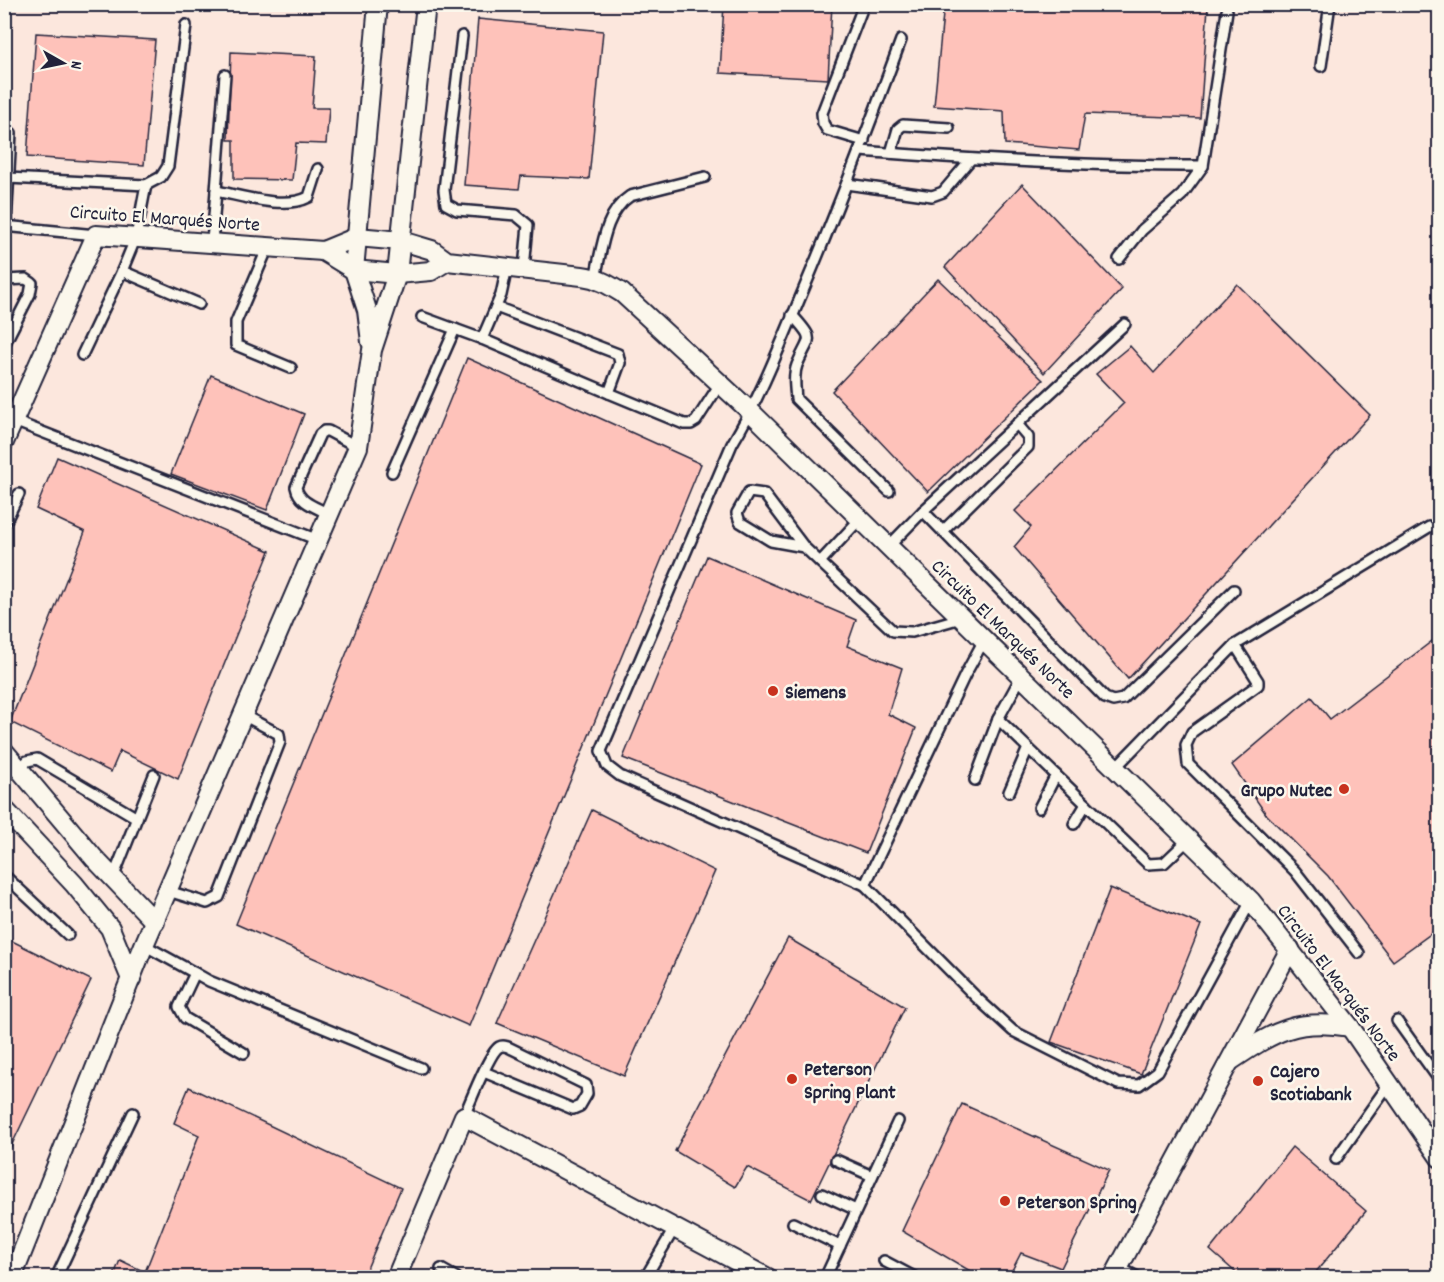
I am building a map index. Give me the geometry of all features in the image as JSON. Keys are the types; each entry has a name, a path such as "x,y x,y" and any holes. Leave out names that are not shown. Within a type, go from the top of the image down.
{"street":[{"path":"372,350 367,310 354,270 378,4"},
{"path":"12,1278 144,945 358,447 372,350 397,274 402,242 426,4"},
{"path":"4,442 96,235"},
{"name":"Circuito El Marqués Norte","path":"96,235 323,251 357,237 402,242 432,250 447,261 595,278 622,293 751,412 1251,901 1350,1027 1440,1158"},
{"name":"Circuito El Marqués Norte","path":"323,251 354,270 397,274 431,271 447,261"},
{"path":"4,751 94,858 155,922"},
{"path":"4,809 74,884 110,928 131,979"},
{"path":"74,884 94,858"},
{"path":"1115,1272 1290,949"},
{"path":"1228,1063 1263,1039 1295,1026 1324,1023 1350,1027"},
{"path":"396,1277 464,1116 758,1275"}],"lane":[{"path":"864,4 822,113 823,123 827,130 864,141"},
{"path":"1321,66 1330,4"},
{"path":"1119,259 1142,230 1182,195 1203,166 1227,11"},
{"path":"8,178 146,185 161,177 168,166 186,25"},
{"path":"462,36 444,190 447,204 457,210 516,215 528,225 516,268 495,307 482,339"},
{"path":"901,39 861,151 792,315 751,412 732,444 601,751 607,766 620,776 865,885 1013,1031 1118,1084 1139,1085 1158,1071 1251,901"},
{"path":"212,242 225,75"},
{"path":"891,153 898,129 903,125 950,128"},
{"path":"5,226 11,133"},
{"path":"861,151 1102,166 1203,166"},
{"path":"847,184 932,196 943,192 971,159"},
{"path":"216,191 287,204 300,202 309,197 318,169"},
{"path":"595,278 611,217 620,203 630,196 705,177"},
{"path":"82,356 136,237 146,185"},
{"name":"Circuito El Marqués Norte","path":"5,226 96,235"},
{"path":"268,247 236,322 236,345 291,369"},
{"path":"122,271 199,304"},
{"path":"4,280 26,279 32,283 30,294 4,345"},
{"path":"495,307 618,354 620,363 609,393"},
{"path":"792,315 807,332 809,338 808,345 796,366 796,399 889,491"},
{"path":"422,316 684,424 692,424 696,421 720,384"},
{"path":"888,547 923,511 1125,324"},
{"path":"392,472 455,329"},
{"path":"14,421 318,540"},
{"path":"943,531 1028,447 1028,437 1017,424"},
{"path":"329,514 302,500 297,494 296,487 320,434 324,431 358,447"},
{"path":"804,547 771,541 740,522 738,513 750,492 764,494 804,547 893,631 912,632 961,618"},
{"path":"4,525 19,494"},
{"path":"923,511 1105,698 1113,701 1123,699 1234,590"},
{"path":"820,562 860,519"},
{"path":"1114,768 1235,645 1429,527"},
{"path":"865,885 964,675 984,640"},
{"path":"1235,645 1258,681 1258,685 1192,732 1186,745 1188,764 1295,871 1359,953"},
{"path":"975,780 998,719 1021,677"},
{"path":"168,891 207,903 219,897 280,742 279,734 243,715"},
{"path":"998,719 1148,864 1164,862 1188,840"},
{"path":"1010,792 1029,748"},
{"path":"21,769 27,761 37,759 117,804 137,818"},
{"path":"113,878 154,775"},
{"path":"1039,808 1056,775"},
{"path":"1074,824 1086,804"},
{"path":"4,875 68,935"},
{"path":"144,945 209,981 422,1068"},
{"path":"195,973 179,1007 181,1013 185,1018 244,1053"},
{"path":"1397,1021 1440,1082"},
{"path":"464,1116 484,1072 496,1049 502,1046 586,1085 587,1094 580,1106 573,1109 484,1072"},
{"path":"1336,1159 1389,1084"},
{"path":"56,1278 133,1113"},
{"path":"825,1278 898,1121"},
{"path":"836,1161 872,1176"},
{"path":"822,1194 856,1210"},
{"path":"793,1222 840,1246"},
{"path":"645,1278 674,1229"},
{"path":"884,1261 916,1278"},
{"path":"441,1269 457,1278"},
{"path":"1115,1272 1139,1278"}],"building":[{"path":"724,4 832,4 828,79 720,73"},
{"path":"944,4 1175,4 1208,7 1200,118 1085,114 1079,150 1005,144 1004,111 934,106"},
{"path":"478,19 603,31 589,179 521,176 519,189 464,185"},
{"path":"36,33 155,40 144,165 27,157"},
{"path":"231,52 316,56 312,108 329,108 326,144 296,143 292,180 234,179 234,140 228,140"},
{"path":"1022,184 1122,289 1044,373 945,267"},
{"path":"938,279 1043,380 928,492 832,391"},
{"path":"1237,284 1370,415 1128,679 1014,547 1031,527 1015,511 1124,403 1096,374 1130,346 1154,373"},
{"path":"467,358 701,464 469,1026 236,924"},
{"path":"211,375 304,414 267,510 171,474"},
{"path":"57,457 270,551 178,779 120,751 111,772 10,722 85,532 36,509"},
{"name":"Siemens","path":"707,556 856,620 847,646 902,668 888,714 916,728 866,853 623,758"},
{"name":"Grupo Nutec","path":"1440,635 1440,927 1393,961 1328,876 1266,814 1232,765 1312,697 1330,719"},
{"path":"592,810 715,871 624,1076 497,1023"},
{"path":"1110,888 1201,925 1141,1074 1051,1042"},
{"path":"4,937 91,980 4,1161"},
{"name":"Peterson Spring Plant","path":"788,938 905,1007 811,1200 747,1167 735,1187 675,1151"},
{"path":"189,1087 401,1188 363,1278 113,1278 120,1260 145,1272 199,1135 174,1123"},
{"name":"Peterson Spring","path":"962,1104 1109,1170 1061,1268 1021,1253 1008,1278 982,1278 902,1231"},
{"path":"1292,1147 1366,1211 1311,1278 1242,1278 1210,1250"}],"place":[{"name":"Siemens","path":"773,691"},
{"name":"Grupo Nutec","path":"1344,789"},
{"name":"Peterson Spring Plant","path":"792,1079"},
{"name":"Cajero Scotiabank","path":"1258,1081"},
{"name":"Peterson Spring","path":"1005,1201"}]}
